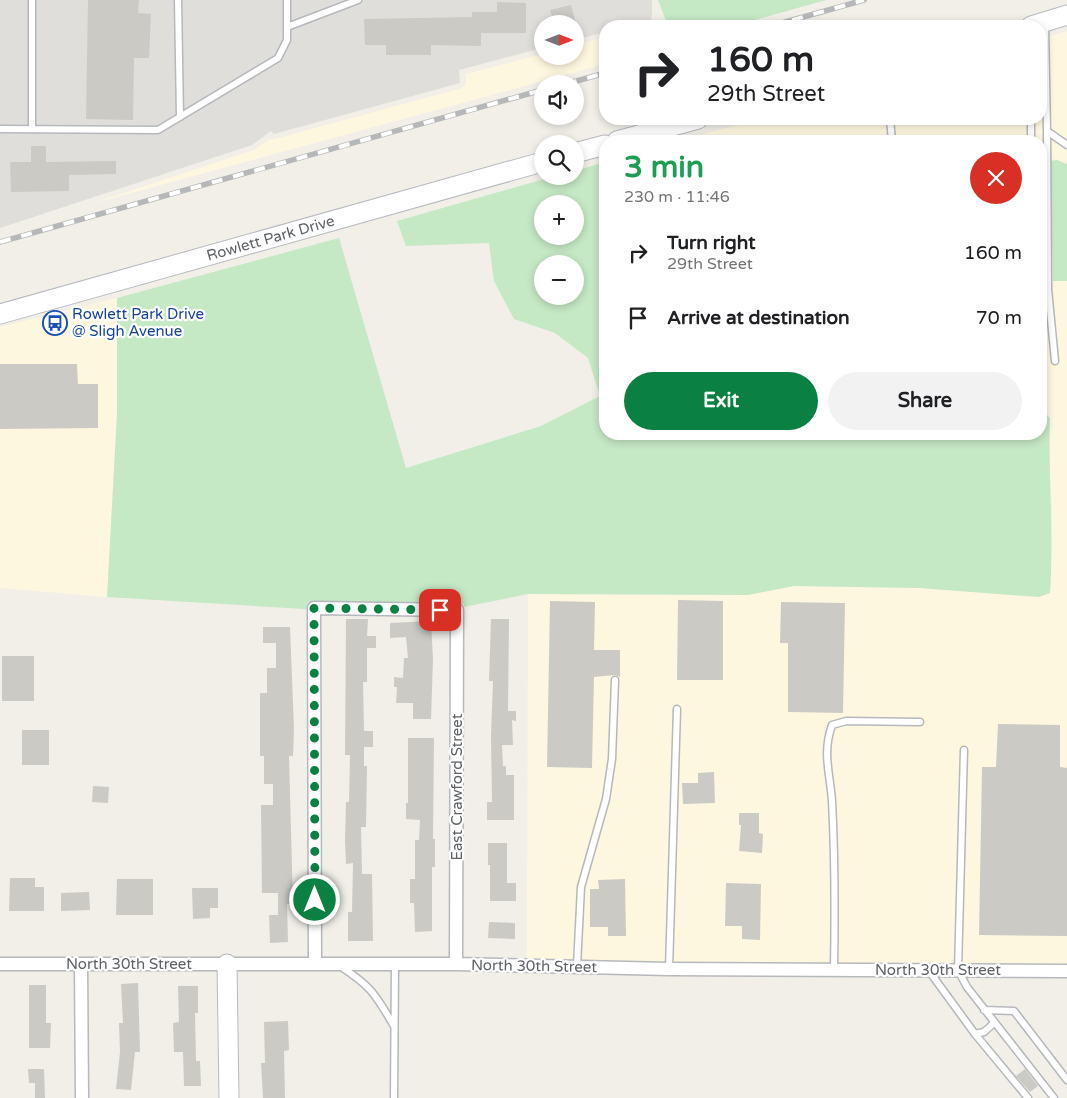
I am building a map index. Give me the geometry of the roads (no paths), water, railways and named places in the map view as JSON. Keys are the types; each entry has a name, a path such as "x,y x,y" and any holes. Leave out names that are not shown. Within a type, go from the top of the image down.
{"street":[{"path":"1047,21 1067,15"},
{"path":"639,135 676,125"},
{"path":"584,151 599,147"},
{"name":"Rowlett Park Drive","path":"3,312 534,164"},
{"name":"East Crawford Street","path":"315,964 314,608 457,610 456,964"},
{"name":"North 30th Street","path":"0,964 456,964 669,969 1067,971"},
{"path":"81,964 82,1098"},
{"path":"228,964 229,1098"}],"lane":[{"path":"32,0 32,130"},
{"path":"178,0 180,117"},
{"path":"0,129 158,130 278,58 286,46 287,0"},
{"path":"287,27 358,0"},
{"path":"1046,125 1046,135"},
{"path":"1046,131 1067,145"},
{"path":"1047,210 1048,289 1055,361"},
{"path":"577,966 580,887 606,799 612,759 615,680"},
{"path":"669,969 677,709"},
{"path":"834,970 835,903 832,798 825,754 832,725 846,721 920,722"},
{"path":"964,750 958,970 967,988 1054,1098"},
{"path":"337,964 369,987 394,1028"},
{"path":"394,964 394,1098"},
{"path":"928,970 975,1034 1028,1098"},
{"path":"984,1010 1014,1010 1067,1080"},
{"path":"975,1034 984,1032 994,1023"}],"railway":[{"path":"792,20 864,0"},
{"path":"584,79 599,75"},
{"path":"0,242 534,92"}],"place":[{"name":"Rowlett Park Drive @ Sligh Avenue","path":"55,323"}]}
